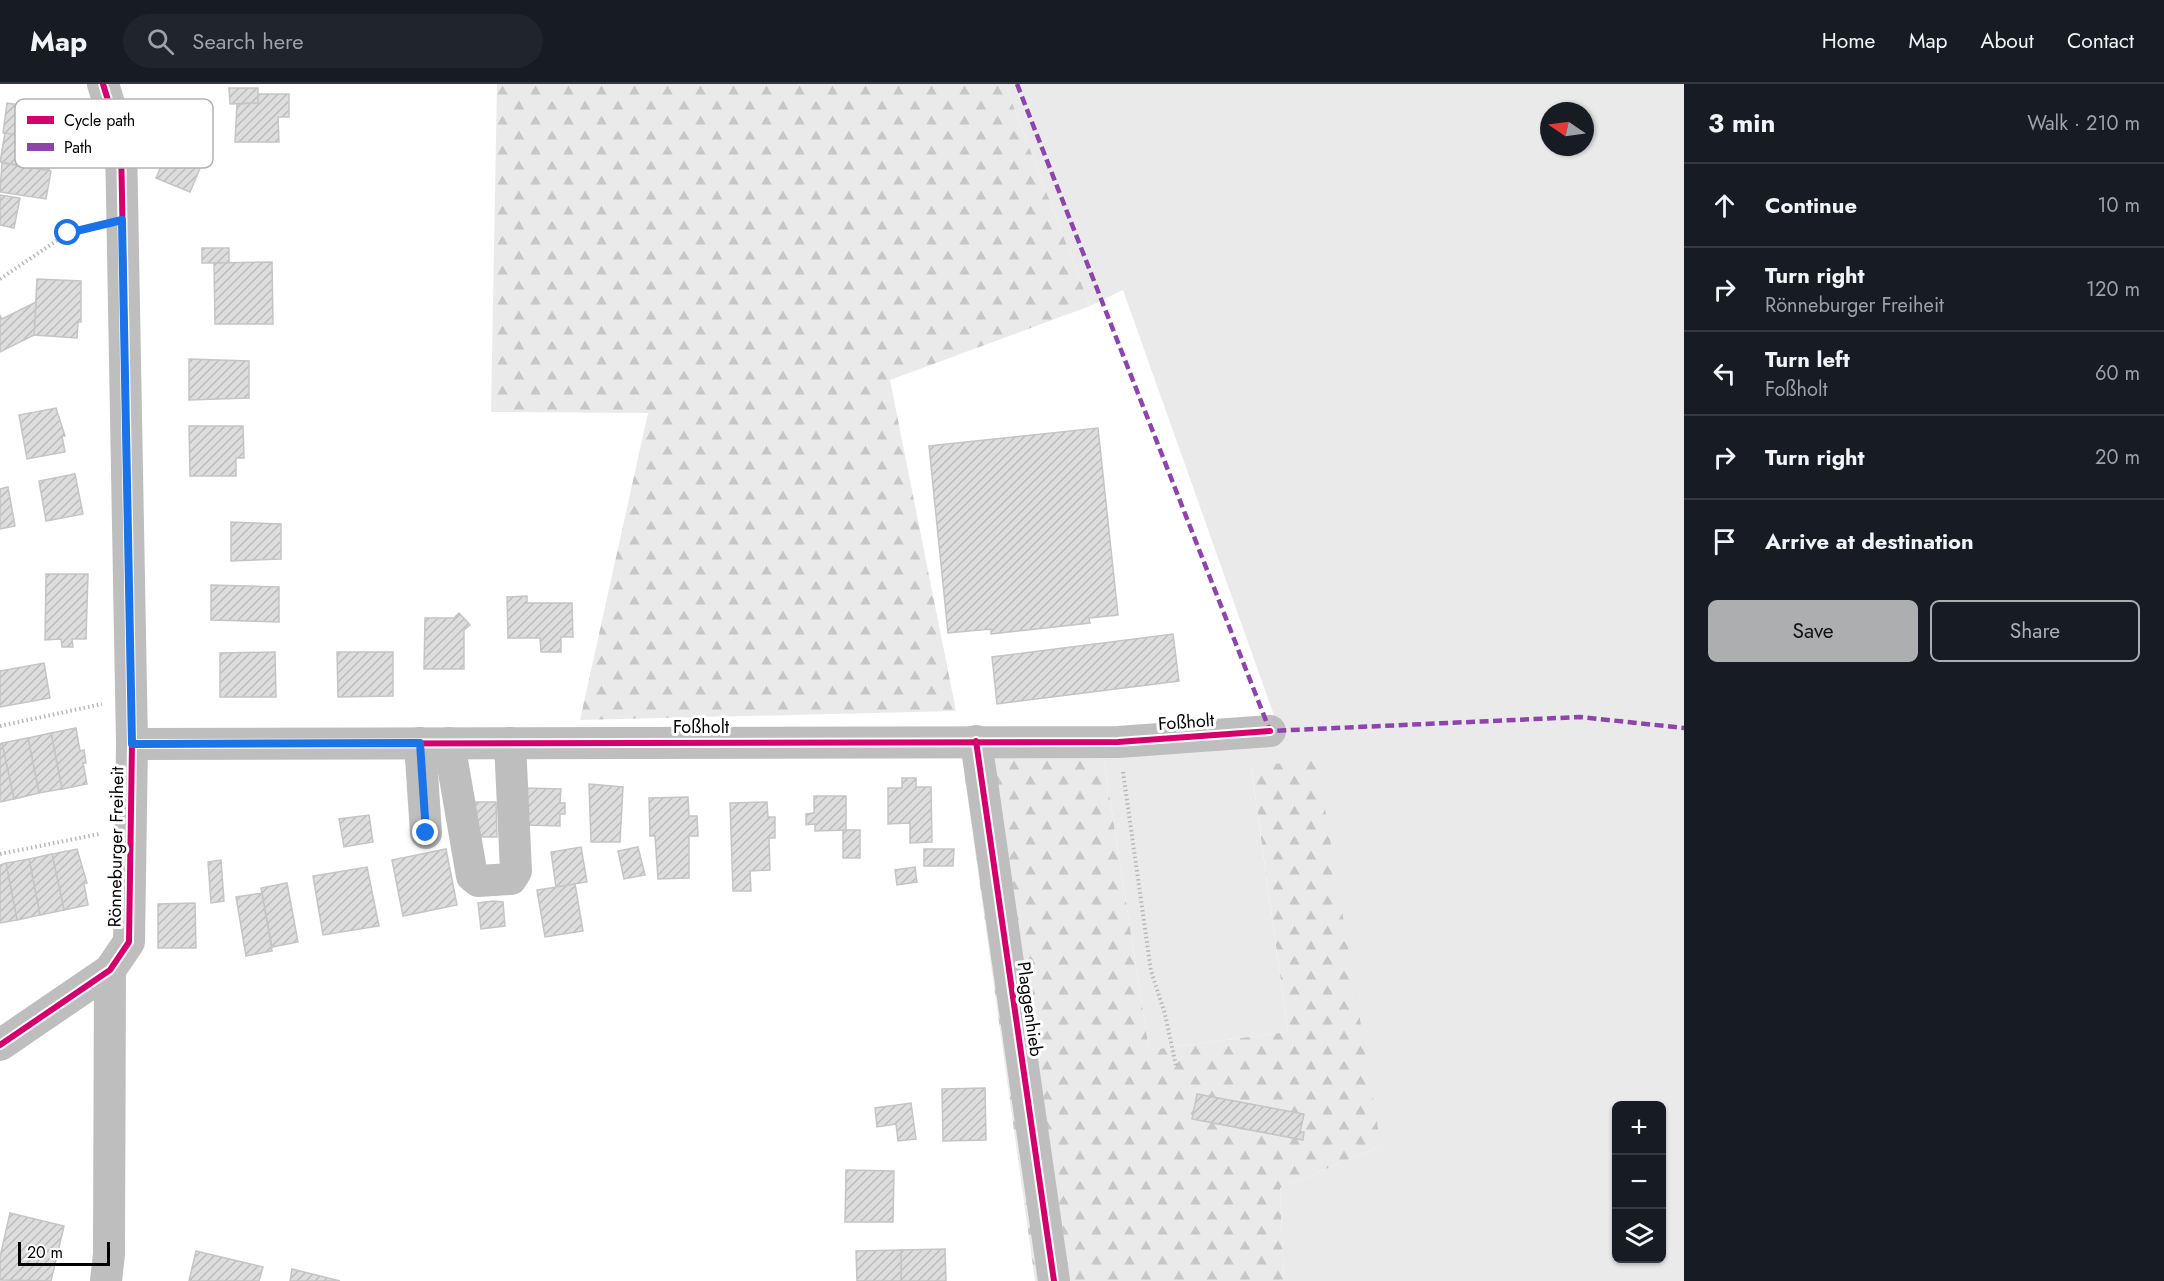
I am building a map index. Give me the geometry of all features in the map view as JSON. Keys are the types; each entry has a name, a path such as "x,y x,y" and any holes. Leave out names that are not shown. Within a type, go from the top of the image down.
{"street":[{"name":"Rönneburger Freiheit","path":"104,84 108,99"},
{"name":"Rönneburger Freiheit","path":"0,1045 110,970 129,942 132,698 121,168"},
{"name":"Foßholt","path":"132,744 1118,742 1270,731"},
{"name":"Plaggenhieb","path":"976,741 1054,1281"},
{"path":"434,743 472,876 478,881 511,879 516,871 517,851 510,743"},
{"path":"426,833 434,743"},
{"path":"106,1281 109,1254 110,970"}],"path":[{"path":"0,279 68,233 122,220"},
{"path":"0,726 132,698"},
{"path":"1118,742 1151,971 1165,1014 1176,1066"},
{"path":"0,854 131,828"}],"green space":[{"path":"497,84 1005,84 1090,306 890,380 956,711 580,720 648,413 491,412"},
{"path":"1005,84 1684,84 1684,1281 1284,1281 1280,1188 1381,1146 1251,767 1288,1032 1149,1050 1103,754 1282,738 1123,290 1090,306"},
{"path":"1103,754 1149,1050 1288,1032 1251,766 1317,760 1381,1146 1280,1188 1284,1281 1035,1281 962,757"}],"building":[{"path":"229,88 258,88 258,103 230,104"},
{"path":"258,94 289,94 289,117 278,117 279,142 235,142 237,104 258,103"},
{"path":"7,103 15,104 15,135 3,133"},
{"path":"5,133 15,135 15,164 0,162"},
{"path":"2,163 15,165 15,168 51,171 46,199 0,192"},
{"path":"160,168 200,168 190,192 156,178"},
{"path":"0,195 20,198 14,228 0,225"},
{"path":"202,248 229,248 229,263 202,263"},
{"path":"272,262 273,324 215,324 214,263"},
{"path":"37,279 81,281 81,322 78,322 77,338 34,335"},
{"path":"36,302 34,335 0,352 0,315 2,319"},
{"path":"189,359 249,361 249,398 189,400"},
{"path":"56,408 65,436 62,436 65,452 27,459 19,415"},
{"path":"189,426 243,426 244,458 236,458 236,476 190,476"},
{"path":"1098,428 1118,615 1089,618 1090,623 991,634 991,629 948,633 929,446"},
{"path":"75,474 83,514 46,521 39,481"},
{"path":"8,487 15,526 0,529 0,489"},
{"path":"231,522 281,524 281,559 231,561"},
{"path":"46,574 88,574 86,639 72,639 73,647 62,647 61,639 45,640"},
{"path":"211,585 279,587 279,622 211,620"},
{"path":"527,596 527,603 572,603 573,637 561,637 561,652 541,652 540,638 508,638 507,597"},
{"path":"459,613 470,625 464,630 464,669 424,669 425,618 454,618"},
{"path":"1173,634 1179,681 997,704 992,657"},
{"path":"275,652 276,697 220,697 220,653"},
{"path":"337,652 393,652 393,696 338,697"},
{"path":"44,663 50,698 0,707 0,671"},
{"path":"76,728 80,751 84,750 86,763 83,763 87,784 62,789 51,733"},
{"path":"51,733 62,789 39,793 28,738"},
{"path":"28,738 39,793 14,799 2,743"},
{"path":"2,743 14,799 0,802 0,744"},
{"path":"902,778 916,778 916,787 931,787 932,842 910,843 910,823 888,824 888,788 902,788"},
{"path":"589,784 623,787 620,842 591,842"},
{"path":"525,788 561,789 560,803 565,803 565,814 560,814 560,826 525,825"},
{"path":"814,796 846,796 846,830 815,831 815,824 806,825 806,814 814,813"},
{"path":"688,797 689,816 697,816 698,836 689,836 689,878 658,879 655,836 650,836 649,798"},
{"path":"465,802 496,802 497,837 465,837"},
{"path":"767,802 768,817 775,817 775,838 769,838 770,870 750,871 751,891 733,891 730,803"},
{"path":"369,815 373,842 344,847 339,819"},
{"path":"843,830 860,830 860,858 843,858"},
{"path":"581,847 587,882 556,887 551,852"},
{"path":"638,847 645,875 624,879 618,851"},
{"path":"77,849 87,883 84,884 88,905 64,910 52,854"},
{"path":"446,849 457,905 403,916 392,860"},
{"path":"924,849 954,849 953,866 924,866"},
{"path":"52,854 64,910 40,915 29,859"},
{"path":"29,859 40,915 17,920 6,863"},
{"path":"221,860 224,901 211,903 208,862"},
{"path":"6,863 17,920 0,923 0,865"},
{"path":"367,867 379,926 323,935 313,876"},
{"path":"915,867 917,882 897,885 895,870"},
{"path":"287,883 298,942 272,947 261,888"},
{"path":"575,884 583,931 545,937 537,890"},
{"path":"262,893 272,951 246,956 236,897"},
{"path":"503,902 505,926 481,929 478,903"},
{"path":"195,903 196,948 158,948 158,904"},
{"path":"985,1088 986,1140 943,1141 942,1089"},
{"path":"1197,1094 1304,1114 1300,1132 1304,1132 1303,1140 1192,1119"},
{"path":"911,1103 916,1139 898,1141 896,1124 877,1127 875,1108"},
{"path":"846,1170 894,1171 893,1222 845,1222"},
{"path":"10,1213 64,1226 51,1281 0,1280 0,1257"},
{"path":"945,1249 946,1281 901,1281 901,1250"},
{"path":"901,1250 901,1281 857,1281 856,1251"},
{"path":"196,1251 263,1267 259,1281 189,1281"},
{"path":"292,1269 340,1281 290,1281"}],"marked path":[{"path":"1017,84 1270,731 1580,717 1684,728"}],"cycle path":[{"path":"103,84 108,99"},
{"path":"0,1045 110,970 129,942 132,744 121,168"},
{"path":"132,744 1118,742 1270,731"},
{"path":"976,741 1054,1281"}],"route":[{"path":"68,233 122,220 132,744 420,743 426,833"}]}
